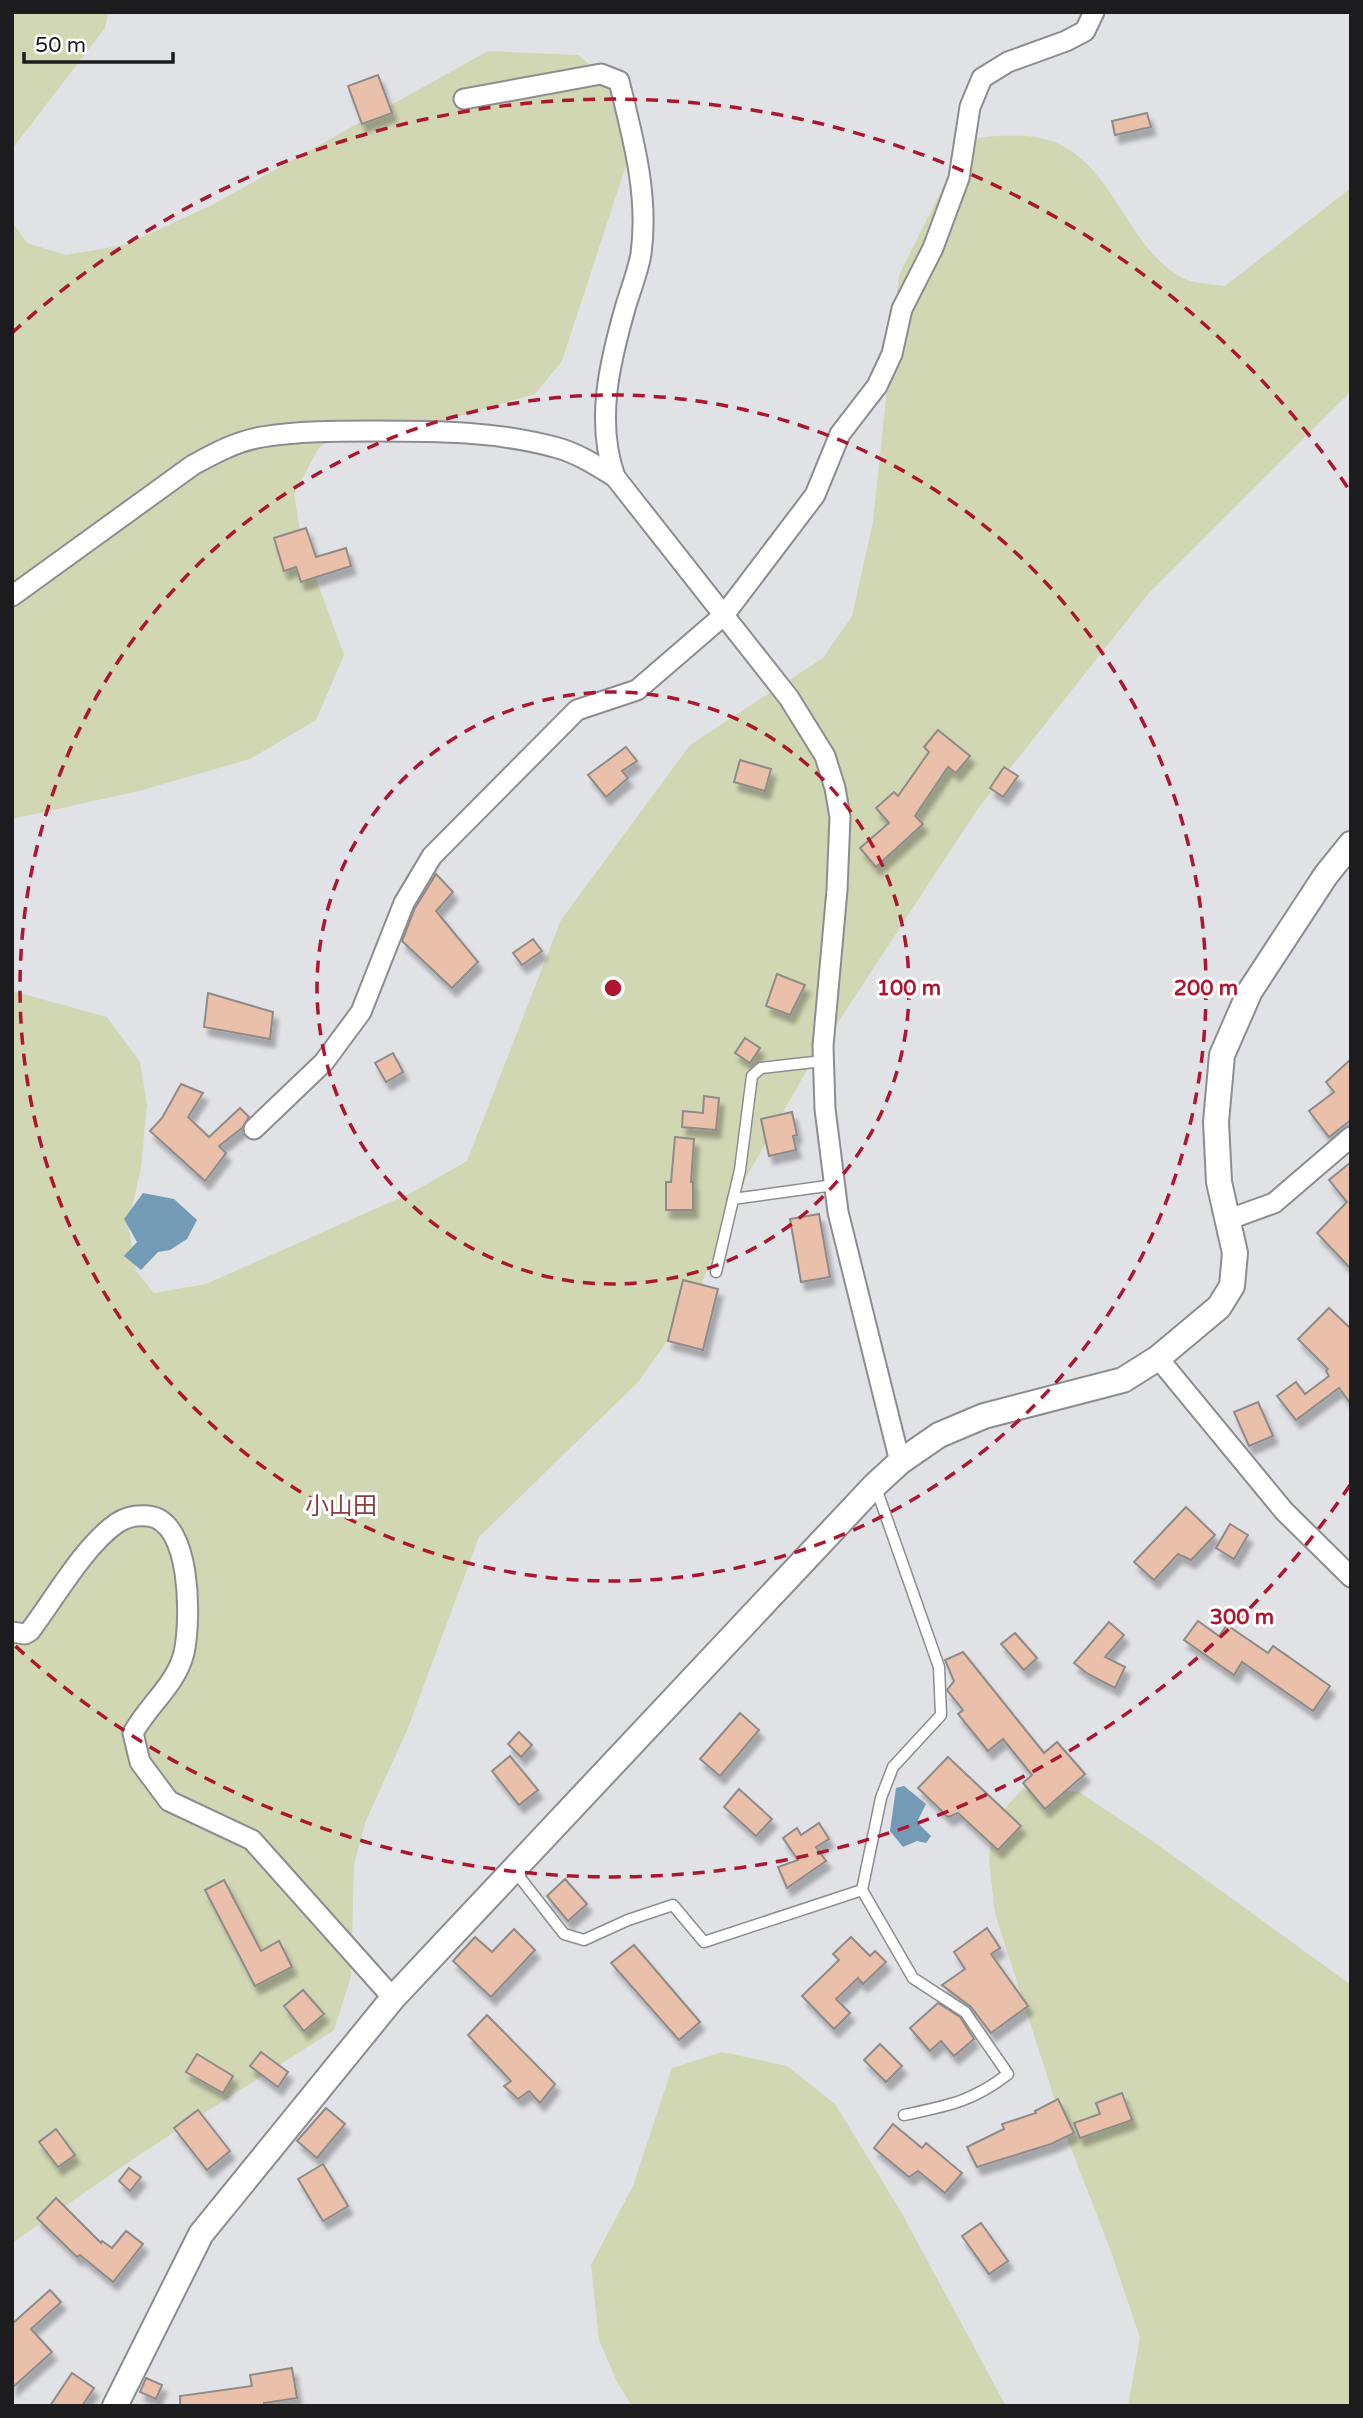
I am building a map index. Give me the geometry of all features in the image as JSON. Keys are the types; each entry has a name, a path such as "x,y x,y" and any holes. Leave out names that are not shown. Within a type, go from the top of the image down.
{"street":[{"path":"254,1129 324,1062 361,1012 404,903 432,856 577,710 637,690 724,615 815,495 840,434 877,386 892,354 902,309 933,248 959,178 970,107 982,78 1008,62 1066,41 1085,31 1094,12"},
{"path":"464,99 601,74 619,81 639,167 643,221 641,256 615,344 605,410 607,453 615,477 789,698 825,756 835,788 840,817 823,1061 825,1109 838,1212 900,1462"},
{"path":"12,596 193,465 225,447 261,437 341,431 446,430 497,435 559,448 586,459 615,477"},
{"path":"115,2406 201,2234 393,1998 875,1485 900,1462 939,1435 984,1416 1102,1388 1123,1380 1158,1358 1219,1307 1232,1286 1235,1253 1219,1182 1216,1122 1222,1055 1250,991 1326,875 1351,844"},
{"path":"1227,1220 1274,1203 1351,1137"},
{"path":"1158,1358 1284,1511 1351,1577"},
{"path":"12,1632 25,1634 30,1630 98,1540 119,1521 139,1515 159,1517 174,1532 187,1584 187,1623 183,1654 170,1684 142,1716 133,1734 140,1762 169,1801 252,1840 393,1998"}],"lane":[{"path":"716,1272 740,1170 752,1076 761,1068 823,1061"},
{"path":"733,1199 834,1185"},
{"path":"875,1485 915,1591 939,1667 942,1715 893,1767 881,1798 862,1890 913,1978 965,2011 1008,2074 983,2093 958,2104 904,2115"},
{"path":"514,1870 564,1934 584,1940 628,1920 673,1905 704,1942 862,1890"}],"green space":[{"path":"12,12 108,12 105,28 12,149"},
{"path":"488,51 578,55 611,82 625,101 627,162 562,361 535,394 432,424 340,430 318,449 294,494 301,538 344,655 316,720 250,759 139,791 12,819 12,222 27,243 66,255 125,245 212,205"},
{"path":"997,136 1035,137 1064,147 1084,162 1101,181 1146,245 1163,264 1183,278 1204,283 1225,286 1351,188 1351,391 1148,594 977,810 808,1068 747,1176 692,1306 639,1381 479,1537 408,1728 365,1823 354,1865 351,1977 334,2030 139,2155 12,2243 12,991 107,1017 140,1062 147,1104 141,1168 128,1224 136,1271 154,1293 206,1284 413,1192 467,1161 561,920 690,745 823,658 852,616 873,522 899,275 967,139"},
{"path":"1024,1787 1079,1792 1158,1845 1351,1985 1351,2406 1128,2406 1140,2338 1109,2246 1067,2138 995,1913 989,1861 994,1821"},
{"path":"722,2052 787,2066 835,2104 900,2210 1006,2406 632,2406 617,2382 599,2340 591,2265 633,2186 672,2068"}],"water":[{"path":"143,1193 174,1199 197,1220 187,1239 170,1250 158,1252 141,1270 124,1256 137,1242 124,1219"},
{"path":"904,1786 926,1804 917,1822 931,1836 926,1843 917,1841 903,1847 890,1831 896,1788"}],"building":[{"path":"378,75 392,113 362,124 348,86"},
{"path":"1147,113 1151,127 1115,135 1112,121"},
{"path":"306,528 316,557 346,548 351,566 301,582 296,567 284,571 274,538"},
{"path":"938,730 970,756 956,773 948,767 915,816 923,824 876,867 860,848 889,823 876,808 894,792 898,796 929,752 924,747"},
{"path":"626,747 637,761 622,771 628,778 606,797 588,775"},
{"path":"740,760 771,769 765,791 734,782"},
{"path":"1004,767 1018,776 1003,797 990,788"},
{"path":"436,874 453,892 436,911 478,962 452,988 402,941 415,908"},
{"path":"533,939 542,951 522,965 513,953"},
{"path":"777,974 805,985 790,1015 766,1006"},
{"path":"208,993 273,1012 270,1039 204,1027"},
{"path":"745,1038 760,1048 750,1063 735,1053"},
{"path":"393,1053 403,1072 386,1082 375,1063"},
{"path":"1351,1059 1351,1120 1329,1137 1309,1111 1334,1092 1326,1082"},
{"path":"181,1084 203,1093 188,1117 209,1137 240,1108 249,1117 242,1128 219,1146 226,1153 205,1181 150,1131 162,1118"},
{"path":"704,1096 719,1098 716,1130 682,1127 683,1111 703,1113"},
{"path":"792,1112 797,1135 793,1136 796,1150 769,1156 761,1119"},
{"path":"675,1137 694,1139 691,1182 693,1210 666,1210 666,1182 671,1182"},
{"path":"1351,1162 1351,1269 1317,1233 1347,1202 1329,1180"},
{"path":"819,1214 830,1277 801,1282 790,1219"},
{"path":"683,1280 718,1289 703,1350 668,1341"},
{"path":"1329,1308 1351,1329 1351,1404 1339,1388 1296,1420 1277,1396 1296,1382 1305,1394 1329,1376 1326,1371 1328,1369 1298,1339"},
{"path":"1258,1402 1273,1436 1249,1446 1234,1412"},
{"path":"1186,1507 1215,1535 1191,1560 1178,1554 1154,1580 1134,1562"},
{"path":"1230,1524 1248,1535 1234,1559 1216,1548"},
{"path":"1198,1621 1219,1636 1227,1625 1268,1653 1273,1646 1330,1686 1313,1711 1242,1662 1234,1675 1184,1640"},
{"path":"1109,1622 1124,1635 1105,1657 1125,1667 1115,1688 1088,1674 1074,1663"},
{"path":"1015,1633 1037,1658 1024,1670 1001,1644"},
{"path":"963,1652 1044,1753 1057,1742 1085,1774 1045,1809 1023,1783 1032,1775 1003,1739 988,1751 958,1714 963,1710 947,1690 954,1681 945,1660"},
{"path":"740,1713 759,1730 720,1776 700,1759"},
{"path":"519,1732 532,1745 521,1757 508,1744"},
{"path":"510,1756 538,1790 519,1805 492,1771"},
{"path":"948,1757 1021,1826 998,1850 958,1813 948,1817 918,1788"},
{"path":"739,1789 772,1819 756,1836 724,1807"},
{"path":"819,1823 829,1839 816,1847 826,1861 787,1888 778,1867 798,1860 783,1838 797,1828 801,1835"},
{"path":"565,1879 587,1904 568,1921 547,1896"},
{"path":"224,1880 261,1951 279,1941 292,1967 255,1986 205,1890"},
{"path":"987,1928 1000,1948 991,1954 1028,2006 991,2033 971,2007 942,1985 965,1969 954,1952"},
{"path":"514,1929 535,1950 491,1997 453,1961 475,1937 492,1952"},
{"path":"851,1937 870,1956 875,1951 886,1962 863,1984 858,1978 836,1999 850,2013 834,2029 802,1996 839,1960 833,1954"},
{"path":"634,1945 700,2022 679,2040 611,1963"},
{"path":"303,1990 324,2014 304,2031 284,2006"},
{"path":"938,2003 960,2017 974,2039 954,2056 941,2041 930,2051 910,2028"},
{"path":"487,2015 555,2084 540,2103 529,2091 518,2099 504,2086 511,2081 468,2035"},
{"path":"880,2044 902,2066 886,2082 864,2060"},
{"path":"261,2052 288,2072 278,2087 250,2066"},
{"path":"197,2054 233,2076 223,2093 186,2072"},
{"path":"1122,2093 1132,2120 1080,2138 1074,2123 1100,2114 1096,2103"},
{"path":"1058,2099 1074,2133 1051,2144 977,2167 967,2147 1004,2129 1002,2124 1036,2113 1035,2111"},
{"path":"326,2108 345,2124 317,2158 297,2141"},
{"path":"198,2110 230,2151 207,2170 174,2128"},
{"path":"893,2124 922,2148 926,2143 962,2173 945,2193 918,2171 909,2177 874,2148"},
{"path":"56,2129 75,2155 58,2167 39,2142"},
{"path":"323,2164 348,2206 323,2221 298,2179"},
{"path":"129,2168 141,2177 130,2191 119,2181"},
{"path":"56,2198 101,2243 102,2241 112,2248 126,2231 143,2244 113,2282 80,2255 77,2257 37,2218"},
{"path":"981,2223 1008,2261 989,2274 962,2236"},
{"path":"50,2290 61,2302 31,2329 52,2352 12,2388 12,2324"},
{"path":"292,2368 297,2398 264,2403 264,2406 180,2406 180,2396 252,2386 250,2375"},
{"path":"72,2373 94,2388 82,2406 50,2406"},
{"path":"146,2378 162,2385 156,2399 140,2392"}],"district":[{"name":"小山田","path":"341,1506"}]}
